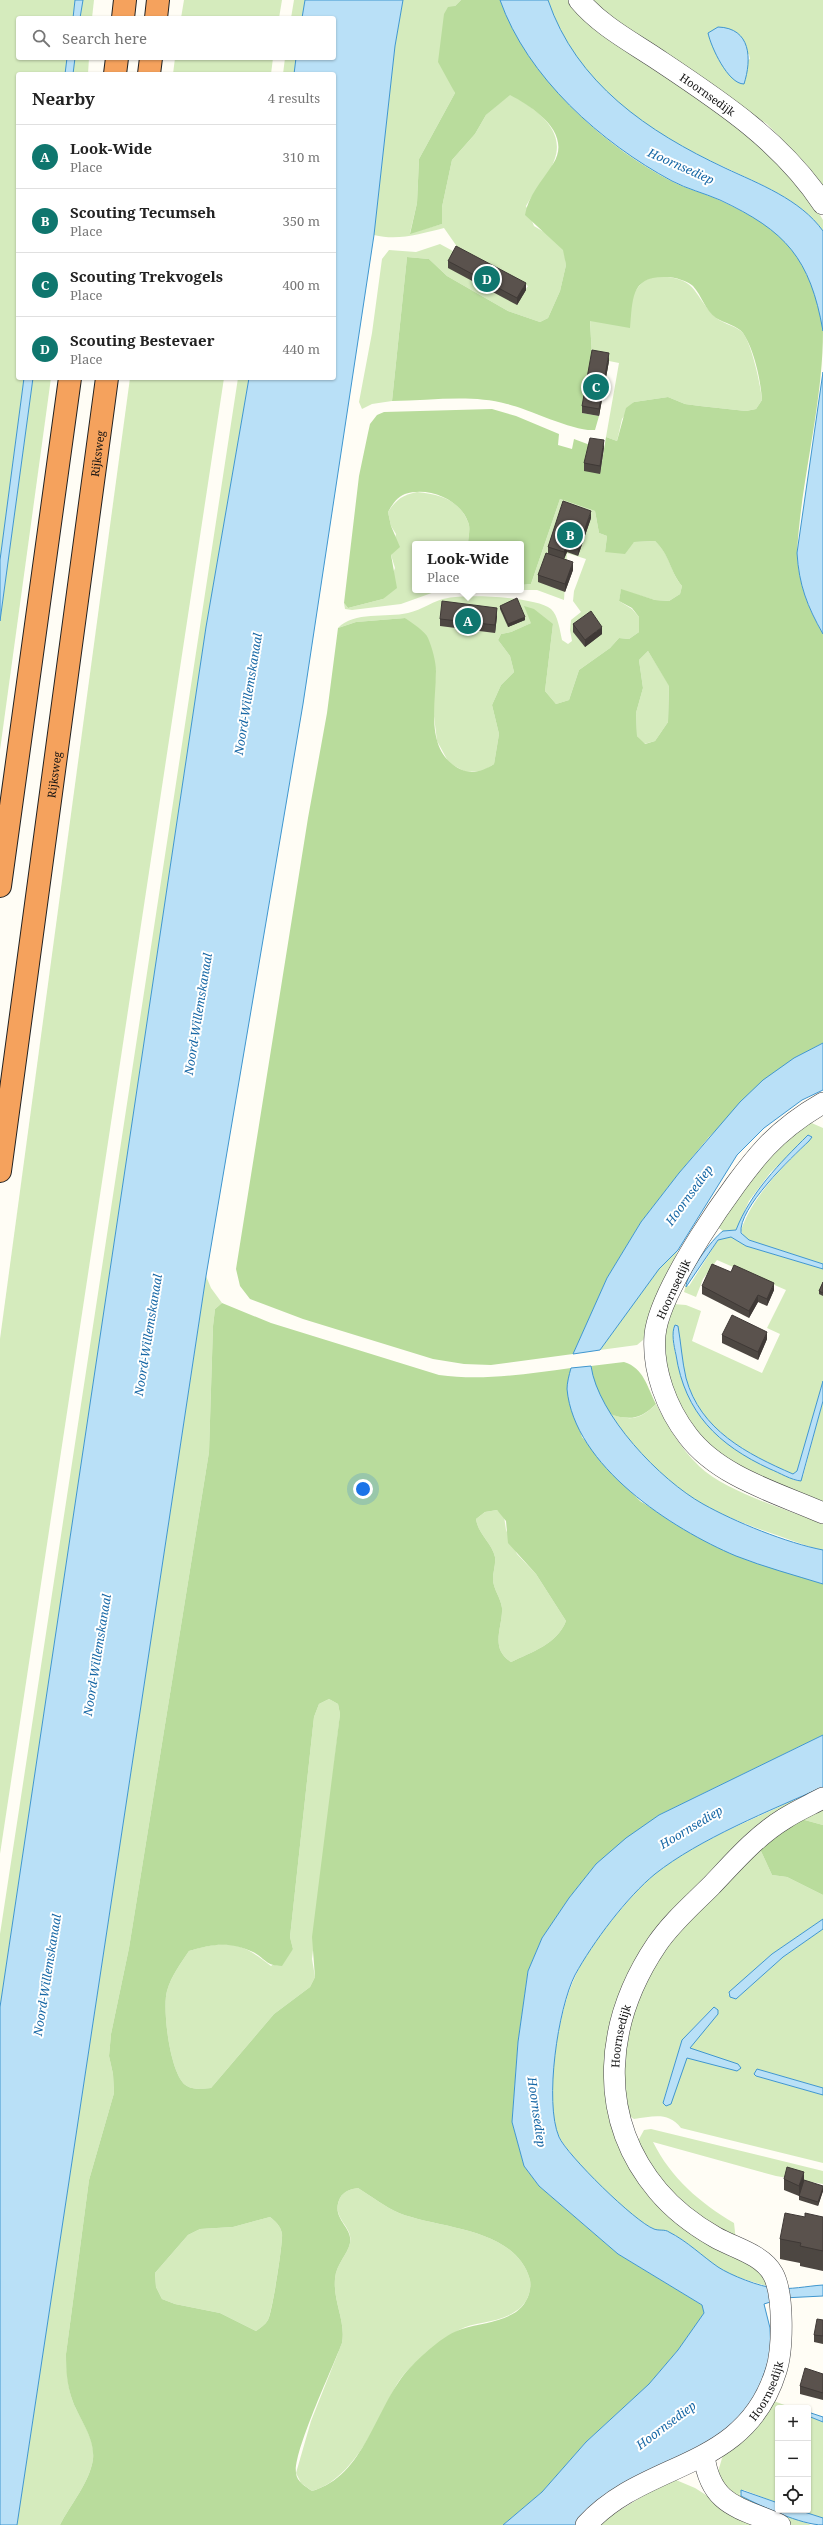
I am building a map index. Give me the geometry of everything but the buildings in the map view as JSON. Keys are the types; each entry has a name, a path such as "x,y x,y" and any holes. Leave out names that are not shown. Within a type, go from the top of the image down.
{"highway":[{"path":"123,16 125,0"},
{"path":"156,16 158,0"},
{"path":"115,72 117,60"},
{"path":"149,72 151,60"},
{"path":"0,886 70,380"},
{"name":"Rijksweg","path":"0,1171 107,380"}],"street":[{"name":"Hoornsedijk","path":"579,0 611,28 750,125 791,161 823,204"},
{"name":"Hoornsedijk","path":"823,1103 786,1128 750,1165 734,1186 679,1273 657,1322 655,1335 660,1378 669,1406 689,1437 702,1451 732,1472 823,1513"},
{"name":"Hoornsedijk","path":"586,2525 600,2509 624,2493 704,2456 724,2444 739,2432 770,2389 780,2358 778,2294 774,2274 752,2254 718,2239 693,2223 665,2198 644,2172 623,2132 615,2098 613,2075 622,2012 634,1980 667,1931 732,1864 770,1829 782,1820 823,1798"},
{"path":"704,2456 708,2477 719,2495 727,2502 780,2525"}],"green space":[{"path":"0,0 75,0 73,16 16,16 16,60 67,60 65,72 16,72 16,380 24,380 0,560"},
{"path":"83,0 94,0 92,16 80,16"},
{"path":"184,0 282,0 279,16 181,16"},
{"path":"294,0 305,0 302,16 291,16"},
{"path":"403,0 461,0 455,6 448,77 455,93 419,159 417,203 410,233 442,224 442,207 452,160 475,134 486,115 510,94 538,113 552,129 556,139 557,150 552,167 526,206 534,226 549,235 564,250 566,265 560,291 548,318 540,322 508,311 447,276 429,259 407,257 392,401 372,404 362,409 359,402 372,333 382,259 389,250 416,252 440,244 525,290 528,286 458,248 444,228 400,237 383,237 374,235 395,46"},
{"path":"461,0 500,0 512,28 528,55 570,106 594,128 620,149 646,167 673,182 739,210 772,229 791,249 800,261 807,275 818,304 823,331 820,386 799,525 797,553 802,585 808,605 823,634 823,1043 794,1058 709,1137 679,1173 641,1222 607,1278 573,1354 491,1365 464,1364 433,1359 303,1319 250,1299 240,1286 236,1269 308,818 327,713 338,628 356,622 405,618 424,633 428,638 435,659 436,684 434,726 441,751 449,761 460,769 473,772 486,769 494,764 499,734 492,705 501,685 514,672 510,656 498,640 501,634 511,632 531,623 524,606 534,609 553,624 545,691 556,704 569,700 579,670 610,648 619,638 629,639 639,632 639,617 632,608 619,601 621,589 655,600 669,601 680,594 682,586 664,552 655,541 634,542 625,554 605,552 607,536 599,533 595,511 560,499 531,584 524,585 524,541 468,541 469,524 464,514 458,507 442,496 433,493 414,492 405,494 397,499 388,512 391,526 400,547 391,555 397,588 383,599 348,608 344,603 359,476 370,424 377,415 384,412 492,409 516,416 559,434 558,445 572,449 574,439 590,445 600,473 606,437 617,441 626,408 634,402 668,397 685,404 746,411 756,409 762,400 756,365 743,333 738,328 719,320 712,315 696,290 688,282 668,277 656,277 646,280 636,291 633,299 630,328 590,321 592,357 582,413 599,416 595,430 586,430 564,424 507,404 479,399 392,401 407,257 429,259 447,276 508,311 540,322 548,318 560,291 566,265 563,250 525,215 532,195 553,164 558,153 558,142 548,122 529,106 510,95 486,115 475,134 452,160 442,207 442,224 410,234 417,203 419,159 455,93 438,62 444,14 448,7 455,6","holes":["648,651 669,686 668,722 655,741 645,744 637,736 636,713 643,688 639,660"]},
{"path":"548,0 569,0 742,125 812,202 823,220 823,231 813,219 790,200 667,137 641,120 617,101 595,80 576,56 560,29"},
{"path":"590,0 823,0 823,187 806,164 767,124 644,43","holes":["715,52 749,54 750,59 726,70"]},
{"path":"75,60 89,60 88,72 73,72"},
{"path":"175,60 273,60 271,72 173,72"},
{"path":"285,60 296,60 294,72 283,72"},
{"path":"656,276 679,279 686,283 692,287 714,316 741,331 745,336 752,353 758,375 762,400 756,409 746,411 685,404 668,397 634,402 622,419 617,441 606,437 619,363 609,361 599,416 582,413 592,357 590,320 633,294 643,281"},
{"path":"33,380 51,380 0,750 0,621"},
{"path":"130,380 224,380 0,1854 0,1339"},
{"path":"238,380 249,380 206,627 0,2007 0,1934"},
{"path":"417,492 433,494 453,503 464,514 469,524 468,541 412,541 412,593 432,593 401,604 352,610 345,609 344,603 348,608 383,599 395,568 391,555 396,534 391,526 388,512 394,504 407,495"},
{"path":"560,499 595,511 599,533 607,536 605,552 634,542 655,541 664,552 682,586 680,594 669,601 655,600 621,590 619,601 632,609 639,617 639,632 629,639 619,638 610,648 579,670 569,700 556,704 545,691 553,624 531,623 511,632 501,634 498,640 510,656 514,672 501,685 492,705 499,734 494,764 483,771 466,772 449,763 437,741 433,708 436,670 405,618 356,622 338,628 353,619 408,613 448,598 470,596 517,599 543,605 551,609 557,619 562,640 568,644 572,641 570,630 571,620 581,612 573,601 574,591 586,559 567,553 564,600 537,590 524,590 524,585 531,584"},
{"path":"648,651 669,685 668,722 655,741 644,744 637,736 636,713 643,688 639,660"},
{"path":"807,1121 823,1128 823,1264 744,1238 741,1230 753,1205 761,1193 809,1141 810,1135 771,1172 749,1201 736,1230 723,1231 716,1226 749,1177"},
{"path":"725,1237 731,1237 746,1246 823,1269 823,1381 797,1471 793,1474 743,1449 714,1426 702,1412 693,1396 686,1378 678,1326 675,1325 673,1343 684,1385 693,1406 720,1438 755,1461 797,1481 803,1476 823,1401 823,1509 703,1449 662,1375 664,1315 673,1304 686,1305 701,1311 692,1341 762,1373 780,1334 767,1328 786,1290 717,1260 703,1279 696,1297 684,1292 686,1285 689,1286 718,1240"},
{"path":"678,1250 643,1340 637,1345 600,1350 659,1269"},
{"path":"206,1276 211,1288 222,1303 215,1309 213,1326 209,1452 129,1948 111,2034 109,2056 113,2074 114,2093 89,2180 66,2354 71,2396 90,2437 93,2459 84,2485 60,2525 17,2525"},
{"path":"222,1303 271,1323 439,1375 455,1377 488,1377 571,1368 567,1389 582,1437 605,1465 640,1501 698,1537 736,1555 823,1584 823,1735 659,1815 596,1864 569,1898 542,1938 528,1971 518,2042 512,2122 524,2166 539,2186 618,2254 702,2305 704,2313 678,2350 649,2384 586,2442 542,2492 503,2525 60,2525 84,2485 93,2459 92,2444 69,2390 66,2354 89,2180 114,2093 113,2074 109,2056 111,2034 129,1948 209,1452 213,1326 215,1309","holes":["497,1510 506,1521 508,1543 536,1574 566,1621 557,1636 535,1651 511,1662 504,1656 500,1650 499,1644 502,1608 493,1583 495,1557 491,1547 479,1529 476,1519 485,1512","329,1699 338,1704 340,1714 312,1937 315,1977 310,1987 274,2014 211,2088 199,2089 187,2086 181,2080 172,2056 167,2026 166,2000 167,1991 171,1980 189,1951 213,1945 237,1946 253,1952 273,1965 282,1966 293,1949 290,1937 314,1717 319,1704","358,2188 383,2205 399,2213 454,2227 493,2240 509,2249 522,2263 530,2280 530,2289 528,2298 523,2306 510,2316 455,2332 440,2341 425,2353 407,2371 396,2386 357,2456 345,2471 330,2483 312,2491 298,2479 296,2473 297,2462 314,2409 342,2343 343,2335 336,2296 335,2279 337,2269 350,2243 350,2237 338,2212 340,2198 348,2191","270,2217 278,2224 282,2234 279,2264 270,2315 268,2320 256,2331 220,2313 175,2304 162,2299 156,2287 155,2273 188,2235 200,2229 233,2227"]},
{"path":"624,1362 631,1365 641,1373 656,1404 640,1416 624,1418 610,1414 593,1382 591,1366"},
{"path":"656,1404 670,1429 686,1452 699,1466 711,1475 725,1484 758,1500 823,1524 823,1550 762,1530 723,1514 691,1497 665,1476 640,1452 610,1414 624,1418 635,1418 645,1413"},
{"path":"497,1510 504,1516 506,1530 517,1554 536,1574 566,1621 557,1636 535,1651 511,1662 500,1650 499,1644 502,1608 493,1583 495,1557 491,1547 479,1529 476,1519 485,1512"},
{"path":"329,1699 338,1704 340,1714 312,1959 315,1977 310,1987 274,2014 211,2088 199,2089 187,2086 181,2080 176,2070 172,2056 167,2026 166,2000 167,1991 171,1980 189,1951 213,1945 233,1945 241,1947 271,1966 293,1949 290,1937 314,1717 319,1704"},
{"path":"795,1799 737,1854 645,1955 612,2108 703,2242 731,2257 753,2261 773,2288 738,2277 719,2268 676,2235 667,2231 657,2230 645,2224 602,2187 575,2158 559,2136 555,2120 553,2101 553,2079 555,2056 563,2012 575,1977 589,1951 622,1908 645,1883 671,1862 705,1842"},
{"path":"823,1809 823,1825 801,1819"},
{"path":"801,1819 823,1825 823,1895 787,1877 772,1875 760,1849"},
{"path":"760,1849 772,1875 787,1877 823,1895 823,1919 772,1954 728,1994 736,1999 783,1957 823,1929 823,2088 757,2069 754,2074 756,2076 823,2095 823,2163 681,2128 671,2119 665,2117 653,2116 634,2119 626,2114 622,2045 639,1985 667,1940","holes":["714,2007 690,2045 692,2050 685,2060 663,2102 682,2040"]},
{"path":"651,2129 823,2171 823,2184 776,2176 653,2142 668,2167 698,2198 734,2223 736,2241 716,2231 657,2181 638,2141 644,2130"},
{"path":"358,2188 394,2211 474,2233 493,2240 509,2249 522,2263 530,2280 530,2289 528,2298 516,2311 502,2318 472,2325 459,2330 412,2366 397,2384 371,2434 355,2458 336,2478 324,2486 312,2491 301,2483 296,2473 311,2421 342,2343 343,2335 336,2296 335,2279 337,2269 349,2247 350,2237 349,2232 338,2212 338,2205 340,2198 346,2192"},
{"path":"270,2217 279,2226 282,2234 282,2240 270,2314 267,2322 261,2328 256,2331 220,2313 175,2304 162,2299 156,2287 155,2273 188,2235 200,2229 233,2227"},
{"path":"768,2399 785,2405 775,2405 775,2502 744,2490 739,2494 775,2510 775,2513 783,2513 811,2525 790,2525 734,2500 717,2475 723,2455"},
{"path":"811,2417 823,2422 823,2518 807,2513 811,2513"},
{"path":"676,2480 695,2488 728,2509 761,2525 596,2525 656,2488"}],"water":[{"path":"75,0 83,0 80,16 73,16"},
{"name":"Noord-Willemskanaal","path":"305,0 403,0 395,46 374,235 303,704 206,1276 17,2525 0,2525 0,2007 206,627 249,380 336,380 336,72 294,72 296,60 336,60 336,16 302,16"},
{"name":"Hoornsediep","path":"500,0 548,0 560,30 577,56 596,80 618,102 669,138 696,154 791,201 814,220 823,231 823,331 818,306 811,284 802,266 791,250 778,236 762,223 720,200 672,181 619,148 593,127 548,81 528,55 512,28"},
{"path":"718,27 729,29 737,33 743,39 748,55 747,74 744,84 732,78 726,72 716,55 708,33"},
{"path":"67,60 75,60 73,72 65,72"},
{"path":"823,372 823,634 808,605 802,585 797,553"},
{"path":"24,380 33,380 0,621 0,560"},
{"name":"Hoornsediep","path":"823,1043 823,1090 802,1100 764,1128 737,1155 678,1250 659,1269 600,1350 573,1354 607,1278 641,1222 679,1173 740,1102 763,1080 794,1058"},
{"path":"808,1135 812,1137 809,1141 790,1159 756,1197 742,1223 741,1233 749,1240 823,1264 823,1269 746,1246 731,1237 718,1240 686,1287 690,1274 706,1249 723,1231 736,1230 742,1216 767,1179"},
{"path":"675,1325 678,1326 686,1378 693,1396 702,1412 714,1426 743,1449 793,1474 797,1471 823,1381 823,1401 801,1481 793,1479 751,1460 720,1438 707,1425 687,1394 680,1376 673,1340"},
{"path":"591,1366 596,1385 605,1405 618,1425 651,1463 668,1479 703,1504 746,1525 778,1537 823,1550 823,1584 747,1560 711,1544 656,1512 630,1491 607,1469 587,1444 574,1417 567,1389 571,1368"},
{"name":"Hoornsediep","path":"823,1735 823,1787 736,1826 692,1849 673,1861 644,1884 611,1921 582,1962 569,1990 563,2009 555,2055 553,2102 555,2121 559,2137 565,2146 602,2187 645,2224 654,2229 667,2231 676,2236 718,2267 737,2277 775,2288 823,2285 823,2296 783,2298 764,2304 770,2328 771,2354 754,2403 711,2445 576,2525 503,2525 542,2492 586,2442 649,2384 678,2350 704,2313 702,2305 618,2254 539,2186 524,2166 512,2122 518,2042 528,1971 542,1938 569,1898 596,1864 626,1838 659,1815"},
{"path":"823,1919 823,1929 783,1957 736,1999 730,1997 729,1992 772,1954"},
{"path":"714,2007 718,2010 718,2014 690,2048 738,2064 741,2068 737,2071 687,2058 671,2104 666,2106 663,2103 682,2040"},
{"path":"757,2069 823,2088 823,2095 756,2076 754,2074"},
{"path":"811,2413 823,2417 823,2422 811,2417"},
{"path":"741,2490 775,2502 775,2512 770,2510 741,2496"},
{"path":"779,2513 807,2513 823,2518 823,2525 804,2522"}],"place":[{"name":"Scouting Bestevaer","path":"487,279"},
{"name":"Scouting Trekvogels","path":"596,387"},
{"name":"Scouting Tecumseh","path":"570,535"},
{"name":"Look-Wide","path":"468,621"}]}
